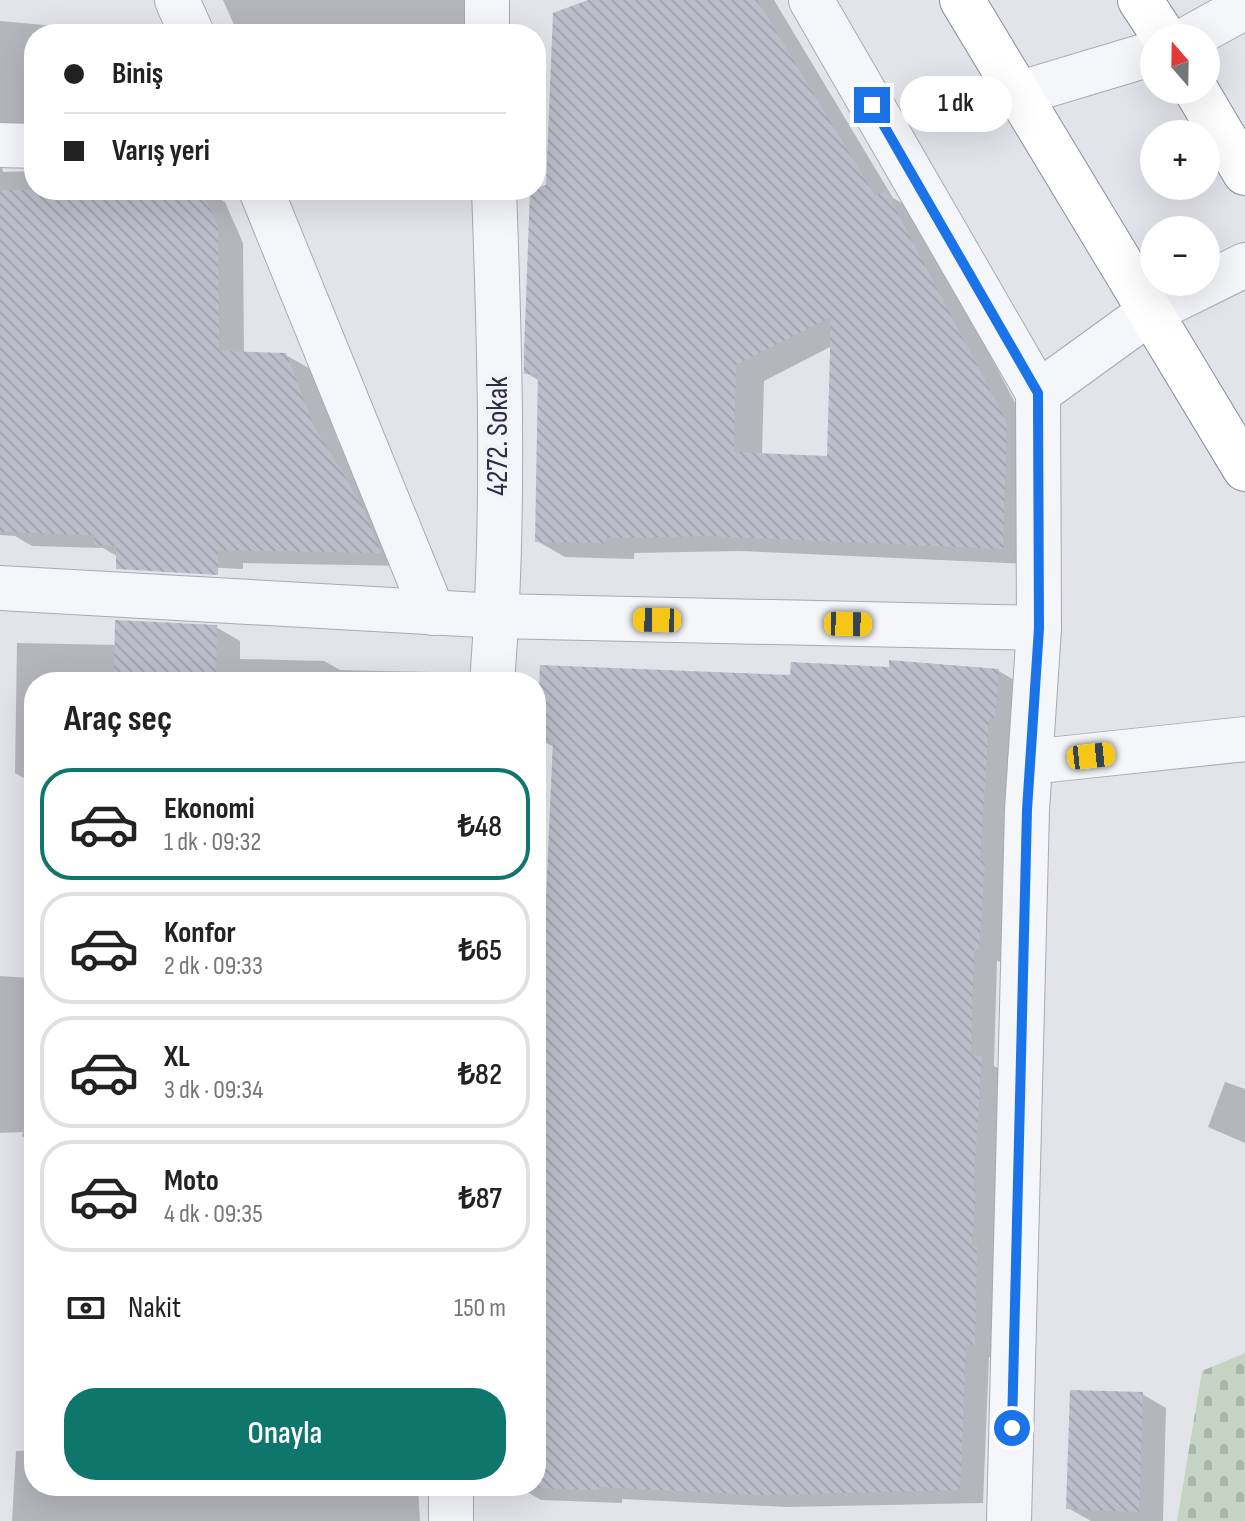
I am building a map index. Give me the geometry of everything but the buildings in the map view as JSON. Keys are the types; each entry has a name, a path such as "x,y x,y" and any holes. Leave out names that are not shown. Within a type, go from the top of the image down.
{"highway":[{"path":"962,0 1021,93 1245,469"},
{"path":"1140,0 1156,24"},
{"path":"1204,104 1245,173"}],"street":[{"path":"177,0 188,24"},
{"path":"487,0 487,24"},
{"path":"811,0 1038,393 1039,628 1030,762 1009,1521"},
{"path":"1216,24 1239,12"},
{"path":"1021,93 1140,57"},
{"path":"0,145 24,146"},
{"path":"265,200 433,613"},
{"name":"4272. Sokak","path":"493,672 498,616 498,292 494,200"},
{"path":"1038,393 1150,312 1245,265"},
{"path":"0,588 498,616 1039,628"},
{"path":"1030,762 1245,739"},
{"path":"451,1496 451,1521"}],"green space":[{"path":"1245,1353 1245,1521 1177,1521 1202,1371"}],"route":[{"path":"872,105 1038,393 1039,628 1027,810 1012,1428"}]}
